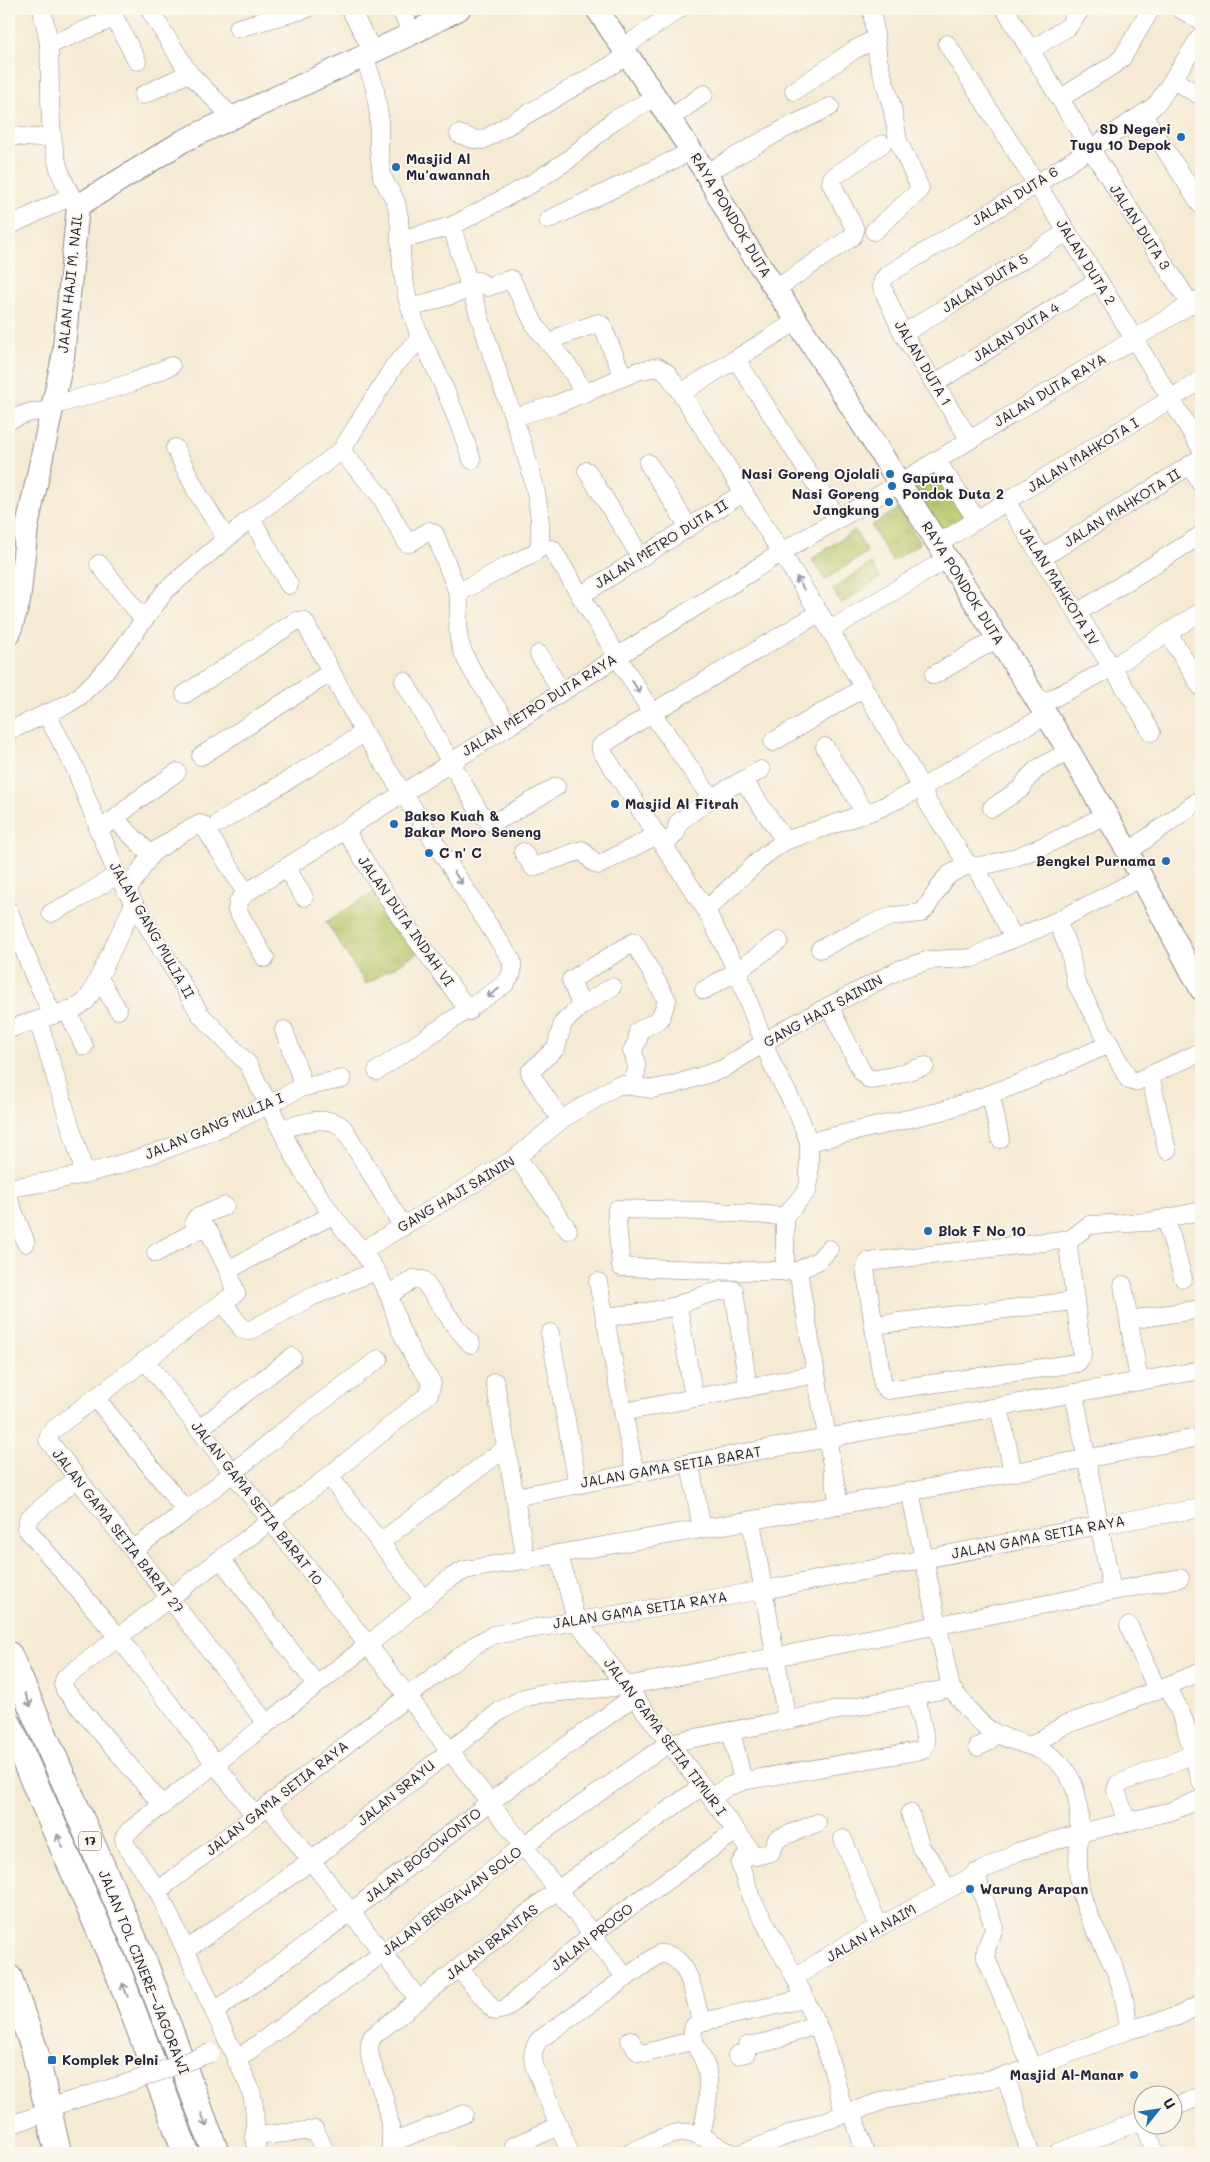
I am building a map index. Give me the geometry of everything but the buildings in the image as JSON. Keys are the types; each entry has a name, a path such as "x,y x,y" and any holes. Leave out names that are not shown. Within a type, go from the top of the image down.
{"highway":[{"name":"JALAN TOL CINERE–JAGORAWI","path":"9,1655 145,1965 216,2153"},
{"name":"JALAN TOL CINERE–JAGORAWI","path":"9,1725 119,1974 186,2153"},
{"path":"9,1978 34,2048 41,2113 42,2153"},
{"path":"9,2022 41,2113 58,2153"}],"main road":[{"name":"JALAN HAJI M. NAIL","path":"9,634 19,601 27,527 63,357 74,201 183,141 413,33 459,9"},
{"name":"RAYA PONDOK DUTA","path":"597,9 706,173 741,237 797,321 1069,751 1128,852 1201,990"}],"street":[{"path":"9,226 74,201 60,172 51,135 49,45 42,9"},
{"path":"149,9 189,73 233,118"},
{"path":"238,28 306,9"},
{"path":"350,9 369,54 379,115 378,149 382,177 396,202 400,217 400,240 404,274 418,335 431,357 472,460"},
{"path":"400,9 413,33"},
{"path":"459,134 483,140 626,51 679,9"},
{"path":"872,9 878,60 892,107 898,140 920,188 918,192 874,231"},
{"name":"JALAN DUTA 3","path":"1005,9 1090,148 1196,302"},
{"path":"1031,50 1068,27 1081,9"},
{"path":"1061,98 1122,58 1151,9"},
{"path":"1180,9 1201,20"},
{"path":"49,45 112,13 137,61"},
{"name":"JALAN DUTA 6","path":"882,283 887,275 1037,184 1143,115 1159,101 1201,36"},
{"path":"794,91 854,50 875,39"},
{"name":"JALAN DUTA 2","path":"947,44 1098,280 1201,448"},
{"path":"143,95 189,73"},
{"path":"1173,80 1201,96"},
{"path":"671,118 704,94"},
{"path":"400,240 452,226 531,184 568,160 614,120 656,97"},
{"path":"706,173 784,129 830,107"},
{"path":"1143,115 1201,206"},
{"path":"9,134 24,138 40,138 51,135"},
{"path":"776,289 853,236 855,230 831,183 832,178 841,170 882,144"},
{"path":"548,220 692,151"},
{"path":"452,226 469,285 514,417 534,490 541,525 539,549 458,593"},
{"name":"JALAN DUTA 5","path":"903,334 1067,232"},
{"path":"411,308 478,280 488,287 511,279 536,327 572,371 583,393"},
{"name":"JALAN DUTA 4","path":"934,384 1098,280"},
{"name":"JALAN DUTA 1","path":"882,283 903,334 970,440"},
{"name":"JALAN DUTA RAYA","path":"900,483 1196,302"},
{"path":"682,393 797,321"},
{"path":"561,336 598,323 602,325 617,379"},
{"path":"9,728 15,728 66,705 98,679 130,641 166,590 251,518 341,451 394,366 416,343 418,335"},
{"path":"736,359 838,519"},
{"path":"9,420 30,412 52,408 131,383 171,366"},
{"path":"514,417 554,405 638,371 658,368 667,373 682,393 830,630 922,788 928,803 972,865 1014,938"},
{"name":"JALAN MAHKOTA I","path":"830,630 943,551 977,520 1201,380"},
{"path":"175,448 197,492 226,538"},
{"path":"341,451 380,495 407,543 410,544 429,531 435,534 458,593 459,641 468,663 509,726"},
{"path":"936,460 977,520"},
{"path":"1196,462 1201,484"},
{"name":"JALAN MAHKOTA II","path":"1042,558 1196,462"},
{"path":"648,463 688,526"},
{"path":"587,471 641,557"},
{"name":"JALAN METRO DUTA RAYA","path":"246,893 616,656 782,552 900,483"},
{"name":"JALAN METRO DUTA II","path":"580,596 743,493"},
{"name":"JALAN MAHKOTA IV","path":"1007,503 1139,710 1151,732"},
{"path":"251,518 289,585"},
{"path":"1077,613 1201,535"},
{"path":"552,549 652,713 711,798"},
{"path":"99,564 144,620"},
{"path":"706,910 765,855 785,841 865,813 922,788 1201,612"},
{"path":"783,1218 808,1191 809,1142 804,1127 772,1064 737,971 706,910 601,750 602,746 652,713 819,613"},
{"path":"185,694 296,621 302,620 307,625 364,733 512,962 512,973 505,984 377,1071"},
{"path":"1168,633 1201,687"},
{"path":"934,675 998,638"},
{"path":"539,654 562,691"},
{"path":"201,756 331,672"},
{"path":"404,681 480,813 490,822 503,818 556,787"},
{"path":"773,742 863,688"},
{"name":"JALAN GANG MULIA II","path":"46,713 75,768 117,875 200,1014 248,1064 302,1169 332,1215 376,1271 389,1295 400,1329 415,1359 430,1380 432,1390 429,1394 329,1476"},
{"path":"219,823 364,733"},
{"path":"825,747 865,813"},
{"path":"992,808 1022,788 1027,779 1038,769 1069,751"},
{"path":"523,852 533,867 582,850 594,863 599,865 661,841 676,833 678,823 711,798 761,770"},
{"path":"98,830 177,772"},
{"path":"744,781 785,841"},
{"path":"1128,852 1201,799"},
{"path":"820,949 864,927 892,916 921,913 950,874 972,865 1018,856 1037,849 1106,814"},
{"path":"115,819 144,848"},
{"path":"9,1029 76,1008 86,1001 99,978 130,897 152,854 184,832 200,824 203,825 246,893 238,902 237,910 265,958"},
{"name":"JALAN DUTA INDAH VI","path":"345,830 400,917 469,1010"},
{"path":"286,867 304,897"},
{"path":"51,913 117,875"},
{"name":"GANG HAJI SAININ","path":"362,1251 517,1158 561,1120 616,1086 652,1089 673,1085 723,1069 787,1028 916,963 929,960 973,958 1014,938 1057,921 1141,878"},
{"path":"9,911 34,976 52,1015 85,1174"},
{"path":"1057,921 1070,952 1076,983 1129,1080 1134,1082 1201,1052"},
{"path":"704,990 737,971 779,941"},
{"path":"581,1006 571,980 634,942 667,1000 660,1019 638,1031 638,1040 632,1051 638,1062 638,1072 630,1086"},
{"path":"99,978 118,1010"},
{"path":"561,1120 530,1076 530,1072 556,1048 563,1023 581,1006 612,987"},
{"path":"829,1006 862,1072 870,1080 890,1077 925,1066"},
{"path":"52,1015 84,1046"},
{"name":"JALAN GANG MULIA I","path":"9,1188 85,1174 161,1152 270,1105 300,1088 301,1078 284,1030"},
{"path":"809,1142 942,1111 991,1095 1110,1044"},
{"path":"1150,1075 1167,1150"},
{"path":"300,1088 342,1080"},
{"path":"991,1095 1000,1139"},
{"path":"281,1129 328,1121 334,1121 340,1125 403,1227"},
{"path":"517,1158 568,1230"},
{"path":"9,1200 26,1243"},
{"path":"197,1230 195,1219 225,1206"},
{"path":"829,1249 819,1260 792,1272 621,1267 617,1209 703,1211 781,1216 783,1218 792,1272 816,1374 839,1505"},
{"path":"1077,1234 868,1262 865,1268 881,1383 885,1389 1077,1362 1082,1354 1068,1246 1077,1234 1089,1225 1166,1219 1201,1211"},
{"path":"228,1270 332,1215"},
{"path":"1166,1219 1183,1278"},
{"path":"156,1252 197,1230 208,1229 228,1270 236,1293 223,1302 242,1330 249,1332 311,1297 376,1271"},
{"path":"389,1295 413,1279 423,1280 456,1327 471,1344"},
{"path":"598,1282 635,1473"},
{"path":"1123,1285 1139,1381"},
{"path":"606,1317 678,1305 694,1297 720,1290 734,1290 748,1388"},
{"path":"873,1325 1074,1301"},
{"name":"JALAN GAMA SETIA BARAT 27","path":"223,1302 54,1429 48,1436 48,1440 266,1723"},
{"path":"678,1305 694,1398"},
{"path":"1128,1320 1195,1310"},
{"path":"550,1334 578,1484"},
{"path":"199,1429 292,1357"},
{"path":"133,1550 186,1511 301,1417 379,1359"},
{"name":"JALAN GAMA SETIA BARAT 10","path":"145,1360 368,1645"},
{"name":"JALAN GAMA SETIA BARAT","path":"515,1497 635,1473 1201,1370"},
{"path":"624,1412 816,1374"},
{"path":"495,1382 526,1561"},
{"path":"1074,1393 1112,1591"},
{"path":"96,1398 186,1511"},
{"path":"999,1407 1013,1472"},
{"path":"326,2153 315,2130 255,2145 255,2116 252,2095 158,1891 124,1841 129,1831 368,1645 450,1578 465,1570 752,1521 1201,1437"},
{"path":"379,1543 506,1447"},
{"path":"690,1464 702,1529"},
{"path":"163,1806 65,1690 64,1681 70,1673 121,1641 170,1598 329,1476 424,1600"},
{"path":"77,1478 28,1519 26,1524 29,1531 121,1641 215,1763 311,1861 419,2000"},
{"path":"910,1491 951,1688 983,1724 995,1733 1033,1745 1048,1753 1060,1764 1072,1780 1079,1804 1079,1881 1093,1928 1118,1978 1123,1994 1129,2030"},
{"name":"JALAN GAMA SETIA RAYA","path":"158,1891 407,1697 483,1640 493,1635 764,1590 1100,1525 1201,1508"},
{"path":"752,1521 787,1720"},
{"path":"559,1554 576,1620"},
{"path":"221,1559 316,1684"},
{"name":"JALAN SRAYU","path":"186,1950 311,1861 500,1711 524,1698 540,1694 630,1692 775,1657 1180,1578"},
{"name":"JALAN GAMA SETIA TIMUR I","path":"576,1620 749,1848 748,1854"},
{"path":"1129,1626 1163,1688 1184,1721 1192,1756 1201,1782"},
{"path":"368,1645 626,1978"},
{"path":"1033,1745 1064,1725 1201,1672"},
{"path":"669,1743 951,1688"},
{"name":"JALAN BOGOWONTO","path":"214,2012 351,1912 630,1692"},
{"name":"JALAN BRANTAS","path":"391,2148 384,2097 373,2069 370,2043 375,2035 557,1890 706,1792 743,1781 923,1750 926,1743 916,1695"},
{"path":"731,1731 743,1781"},
{"path":"978,1747 988,1742 995,1733"},
{"name":"JALAN BENGAWAN SOLO","path":"9,2125 210,2054 233,2053 383,1954 523,1846 669,1743"},
{"path":"1127,1822 1116,1790 1118,1784 1192,1756"},
{"name":"JALAN H.NAIM","path":"795,1978 879,1927 975,1873 1017,1852 1080,1833 1172,1811 1201,1799"},
{"path":"910,1813 921,1848 933,1863 947,1889"},
{"path":"817,1822 778,1839 771,1852 756,1856 748,1854 740,1864 751,1898 795,1978 817,2024 848,2112 865,2153"},
{"name":"JALAN PROGO","path":"459,1968 491,2007 496,2011 500,2011 510,2005 592,1934 736,1831"},
{"path":"843,1840 879,1927"},
{"path":"975,1873 994,1927 985,1952 986,1958 1032,2068"},
{"path":"570,2153 534,2065 532,2054 539,2040 659,1954 665,1954 673,1958 686,1972 701,2022"},
{"path":"700,2136 704,2124 707,2078 705,2061 694,2040 694,2026 701,2022 804,1998"},
{"path":"743,2153 848,2112 901,2096 1006,2076 1032,2068 1129,2030 1178,2016 1201,2004"},
{"path":"737,2056 746,2052 745,2047 747,2046 771,2041 817,2024"},
{"path":"630,2040 639,2052 647,2053 694,2040"},
{"path":"1009,2086 1030,2153"},
{"path":"1182,2104 1201,2096"},
{"path":"391,2148 464,2114"},
{"path":"1069,2151 1132,2124"},
{"path":"514,2146 559,2126"},
{"path":"630,2153 675,2133 685,2132 700,2136 732,2153"},
{"path":"1148,2134 1155,2153"}],"green space":[{"path":"933,468 965,519 939,533 906,485"},
{"path":"898,509 920,543 892,561 871,526"},
{"path":"855,530 867,552 825,580 812,559"},
{"path":"871,563 880,578 841,604 833,589"},
{"path":"377,890 418,952 366,984 326,922"}],"place":[{"name":"SD Negeri Tugu 10 Depok","path":"1181,137"},
{"name":"Masjid Al Mu'awannah","path":"396,167"},
{"name":"Nasi Goreng Ojolali","path":"890,474"},
{"name":"Gapura Pondok Duta 2","path":"892,486"},
{"name":"Nasi Goreng Jangkung","path":"889,502"},
{"name":"Masjid Al Fitrah","path":"615,804"},
{"name":"Bakso Kuah & Bakar Moro Seneng","path":"394,824"},
{"name":"C n' C","path":"429,853"},
{"name":"Bengkel Purnama","path":"1166,861"},
{"name":"Blok F No 10","path":"928,1231"},
{"name":"Warung Arapan","path":"970,1889"},
{"name":"Komplek Pelni","path":"52,2060"},
{"name":"Masjid Al-Manar","path":"1134,2075"}]}
